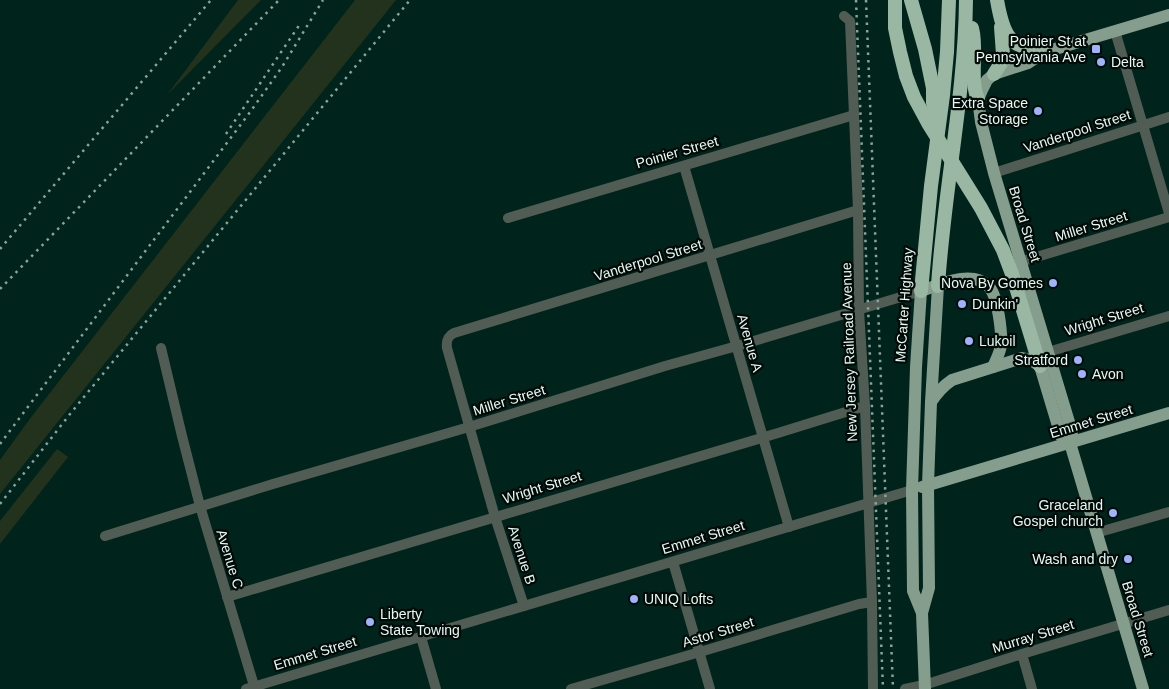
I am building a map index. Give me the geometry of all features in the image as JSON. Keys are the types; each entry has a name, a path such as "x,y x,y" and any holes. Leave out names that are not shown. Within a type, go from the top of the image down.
{"highway":[{"path":"895,0 895,28 906,76 914,97 981,208 1000,244 1012,274 1040,366"},
{"path":"911,0 925,50 933,88 933,103 940,124"},
{"name":"McCarter Highway","path":"921,291 947,52 949,0"},
{"path":"994,74 1001,63 1003,54 998,0"},
{"path":"966,1 974,35 975,93 978,99"},
{"name":"McCarter Highway","path":"938,286 963,58 966,1"},
{"path":"1001,22 1007,34 1015,43 1034,51 1045,52"}],"main road":[{"path":"978,99 987,80 994,74 1028,63 1045,52 1169,16"},
{"name":"Broad Street","path":"978,99 981,122 994,173 1072,432 1070,443 1143,689"},
{"path":"921,291 959,279 973,278 985,283 991,289 1000,322 1001,335 1000,351 993,367"},
{"name":"McCarter Highway","path":"925,687 922,613 929,588 928,485 930,402 938,286"},
{"name":"McCarter Highway","path":"921,291 912,490 913,591 922,613"},
{"path":"930,402 939,390 952,380 1022,358 1031,360 1040,366"},
{"name":"Broad Street","path":"1040,366 1061,436 1070,443"},
{"name":"Emmet Street","path":"912,490 1169,413"}],"street":[{"name":"New Jersey Railroad Avenue","path":"844,16 850,21 858,210 859,310 865,406 872,602 873,689"},
{"path":"1115,32 1169,213"},
{"name":"Poinier Street","path":"508,218 854,115"},
{"name":"Vanderpool Street","path":"994,173 1169,117"},
{"name":"Avenue A","path":"684,166 789,527"},
{"name":"Vanderpool Street","path":"447,339 454,333 858,210"},
{"name":"Miller Street","path":"1020,262 1169,217"},
{"name":"Miller Street","path":"105,536 665,366 921,291"},
{"name":"Wright Street","path":"1048,352 1169,316"},
{"name":"Avenue B","path":"447,339 447,348 469,427 495,517 524,606"},
{"name":"Avenue C","path":"161,348 200,506 252,688"},
{"name":"Wright Street","path":"227,597 865,406"},
{"name":"Emmet Street","path":"252,688 912,490"},
{"path":"1096,533 1169,512"},
{"path":"673,562 710,689"},
{"name":"Astor Street","path":"571,689 859,604 872,602"},
{"name":"Murray Street","path":"905,689 925,687 1022,654 1169,610"},
{"path":"422,637 436,689"},
{"path":"1022,654 1032,689"}],"green space":[{"path":"238,0 261,0 167,95"},
{"path":"355,0 396,0 0,494 0,460 32,416"},
{"path":"57,449 68,457 0,544 0,521"}],"railway":[{"path":"0,249 211,0"},
{"path":"0,289 279,0"},
{"path":"0,444 248,115 282,67 323,0"},
{"path":"0,504 70,414 410,0"},
{"path":"856,0 883,689"},
{"path":"866,0 893,689"},
{"path":"226,134 300,24"}],"place":[{"name":"Poinier St at Pennsylvania Ave","path":"1096,49"},
{"name":"Delta","path":"1101,62"},
{"name":"Extra Space Storage","path":"1038,111"},
{"name":"Nova By Gomes","path":"1053,283"},
{"name":"Dunkin'","path":"962,304"},
{"name":"Lukoil","path":"969,341"},
{"name":"Stratford","path":"1078,360"},
{"name":"Avon","path":"1082,374"},
{"name":"Graceland Gospel church","path":"1113,513"},
{"name":"Wash and dry","path":"1128,559"},
{"name":"UNIQ Lofts","path":"634,599"},
{"name":"Liberty State Towing","path":"370,622"}]}
